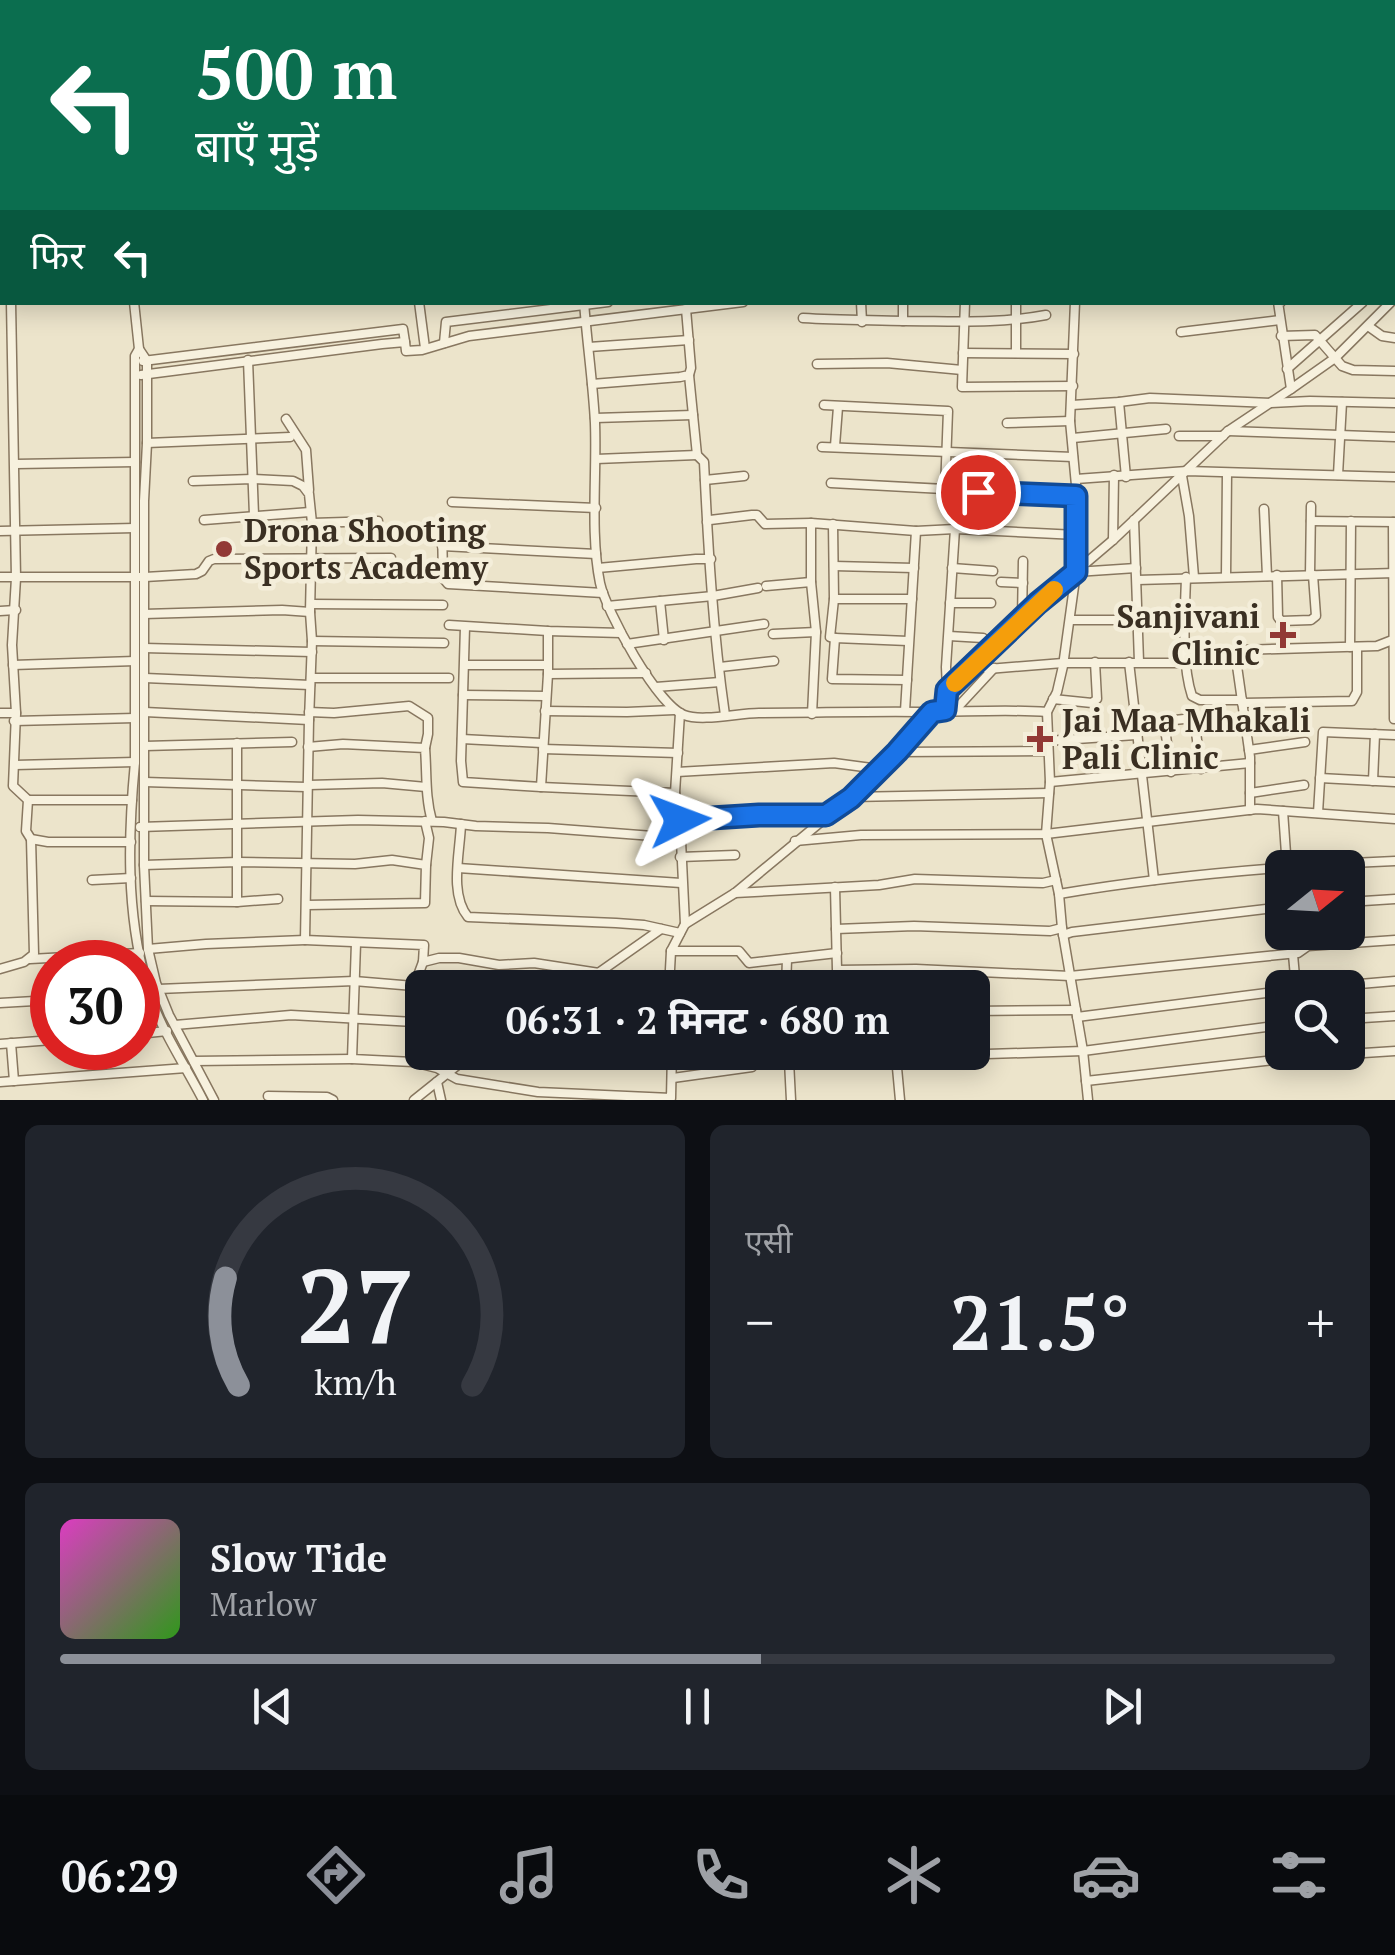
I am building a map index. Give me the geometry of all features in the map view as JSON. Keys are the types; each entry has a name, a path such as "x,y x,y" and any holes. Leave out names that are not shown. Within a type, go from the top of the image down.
{"street":[{"path":"11,305 16,464 13,786"},
{"path":"134,305 139,349 135,360 135,528 144,614 144,940"},
{"path":"419,305 424,348"},
{"path":"444,344 446,322 576,305"},
{"path":"584,305 595,418 596,554 603,593 621,633 646,673 677,711 686,717 950,710 1047,712"},
{"path":"135,360 403,329 406,350 470,336 719,305"},
{"path":"861,305 862,322"},
{"path":"902,321 903,305"},
{"path":"965,305 962,387 1073,386"},
{"path":"1016,305 1016,353"},
{"path":"1075,305 1070,421 1076,480 1076,572 1063,662 1054,700 1047,712 1050,782 1046,834 1084,1051 1088,1100"},
{"path":"1278,305 1291,389"},
{"path":"1349,305 1355,311"},
{"path":"1287,369 1360,305"},
{"path":"947,690 1226,433 1335,358 1389,305"},
{"path":"686,309 697,455 704,462 712,596 725,715"},
{"path":"803,318 964,323 1046,315"},
{"path":"1180,332 1280,320"},
{"path":"1368,326 1382,336 1395,338"},
{"path":"1282,336 1315,335 1342,366 1353,370 1395,371"},
{"path":"588,346 689,340"},
{"path":"135,375 404,342"},
{"path":"138,940 134,933 131,827 135,661 148,443 147,361 139,349"},
{"path":"963,354 1074,354"},
{"path":"248,360 254,515"},
{"path":"0,361 11,361"},
{"path":"818,364 962,370"},
{"path":"592,384 680,378 689,374"},
{"path":"0,376 12,376"},
{"path":"1072,405 1150,398 1395,403"},
{"path":"1119,402 1126,476"},
{"path":"1338,476 1342,402"},
{"path":"824,405 948,412 945,490"},
{"path":"836,446 838,407"},
{"path":"595,418 693,415"},
{"path":"286,419 306,450 312,523 306,940"},
{"path":"1006,423 1070,421"},
{"path":"1073,438 1166,429"},
{"path":"1178,436 1226,433 1395,437"},
{"path":"148,443 290,437"},
{"path":"822,447 1073,457"},
{"path":"596,459 697,455"},
{"path":"16,464 135,462"},
{"path":"1226,576 1227,473"},
{"path":"1076,480 1114,475 1227,473 1395,477"},
{"path":"1184,474 1190,577 1187,662 1190,691 1195,699 1352,701 1356,692 1351,522"},
{"path":"1113,540 1114,475"},
{"path":"705,480 744,476"},
{"path":"193,481 293,482 309,494"},
{"path":"831,483 1076,496"},
{"path":"452,502 596,508"},
{"path":"1264,508 1278,617 1283,621 1311,620 1316,616 1312,506"},
{"path":"204,520 310,512"},
{"path":"707,522 756,515 766,524 1077,534"},
{"path":"1134,520 1140,662"},
{"path":"312,523 378,521"},
{"path":"1311,521 1394,522 1394,719"},
{"path":"811,523 816,632 812,714"},
{"path":"833,524 834,599 830,636 908,641"},
{"path":"442,525 443,578 448,584 603,593"},
{"path":"0,531 135,528"},
{"path":"950,710 947,690 955,529"},
{"path":"905,711 916,531"},
{"path":"442,546 596,554"},
{"path":"0,578 196,574 208,560 214,559 391,558"},
{"path":"598,568 711,559"},
{"path":"1022,619 1023,561"},
{"path":"834,566 914,568"},
{"path":"952,568 993,571"},
{"path":"1076,572 1136,568"},
{"path":"1136,580 1394,573"},
{"path":"607,606 811,582"},
{"path":"1001,582 1022,583"},
{"path":"834,599 912,600"},
{"path":"660,601 664,640"},
{"path":"950,602 991,603"},
{"path":"144,614 443,604"},
{"path":"0,611 16,610"},
{"path":"1070,620 1138,620"},
{"path":"628,644 764,624"},
{"path":"449,625 621,633"},
{"path":"465,627 463,782 676,794"},
{"path":"541,787 548,632"},
{"path":"773,634 816,632"},
{"path":"949,636 983,638"},
{"path":"836,638 832,679 907,680"},
{"path":"975,664 994,668 1063,662 1187,662 1234,652 1377,646 1394,639"},
{"path":"312,641 444,644"},
{"path":"0,646 12,646"},
{"path":"144,648 312,652"},
{"path":"1234,652 1249,750 1250,810"},
{"path":"14,665 135,661"},
{"path":"720,667 774,661"},
{"path":"1054,700 1097,699 1096,662"},
{"path":"1129,662 1154,880"},
{"path":"465,665 646,673"},
{"path":"950,710 994,668"},
{"path":"144,678 310,682 448,678"},
{"path":"0,679 13,679"},
{"path":"656,688 720,682"},
{"path":"463,695 546,696"},
{"path":"145,712 309,716 410,706 428,718 424,748 428,821 424,903 307,905"},
{"path":"546,711 677,711"},
{"path":"677,711 676,794 685,924"},
{"path":"670,970 670,951 685,924 734,893 851,798 932,712"},
{"path":"0,713 15,717 135,718"},
{"path":"1135,724 1194,718 1201,768"},
{"path":"1164,721 1171,772"},
{"path":"1318,814 1323,732 1395,734"},
{"path":"1373,781 1375,734"},
{"path":"897,752 1048,746 1136,735"},
{"path":"462,739 678,753"},
{"path":"145,746 292,742"},
{"path":"1249,750 1304,742"},
{"path":"236,902 237,743"},
{"path":"308,748 343,744 424,748"},
{"path":"0,746 15,746"},
{"path":"15,765 135,762"},
{"path":"677,772 834,763 879,769"},
{"path":"1050,782 1250,763"},
{"path":"1320,778 1395,782"},
{"path":"145,782 308,786 382,783 426,787"},
{"path":"1250,793 1304,784"},
{"path":"0,785 13,786 28,800 132,800"},
{"path":"851,798 1049,792"},
{"path":"28,800 26,831 31,839 34,940"},
{"path":"796,841 860,835 1046,834 1250,810 1395,819"},
{"path":"1283,811 1286,850"},
{"path":"680,820 826,815"},
{"path":"131,827 428,821 679,838"},
{"path":"461,824 456,880 459,906 468,917 616,923 680,933"},
{"path":"31,839 131,842"},
{"path":"680,858 735,855"},
{"path":"144,865 355,864 392,860 426,865"},
{"path":"1365,863 1395,861"},
{"path":"458,868 681,884"},
{"path":"1059,894 1265,869"},
{"path":"92,880 131,878"},
{"path":"734,893 914,879 1043,883 1056,880"},
{"path":"835,888 837,970 916,969 1070,976 1292,953 1308,946 1395,940"},
{"path":"146,902 278,900"},
{"path":"1365,901 1395,900"},
{"path":"836,929 914,926 1062,932 1265,909"},
{"path":"602,970 661,929"},
{"path":"160,949 306,940 424,945 421,970"},
{"path":"352,1058 356,942"},
{"path":"1292,950 1294,970"},
{"path":"670,951 739,951 749,963 837,954"},
{"path":"423,962 459,958 499,966 534,963 579,970"},
{"path":"0,969 30,959"},
{"path":"786,959 786,970"},
{"path":"1365,984 1395,981"},
{"path":"160,990 354,982 405,986"},
{"path":"990,1012 1077,1014 1265,993"},
{"path":"0,1003 30,1001"},
{"path":"160,1003 203,1100"},
{"path":"160,1030 291,1015 405,1022"},
{"path":"1365,1018 1395,1016"},
{"path":"990,1053 1084,1051 1265,1027"},
{"path":"0,1044 30,1042"},
{"path":"11,1043 14,1081"},
{"path":"1365,1052 1395,1051"},
{"path":"0,1082 190,1065 352,1058 413,1062 457,1079 538,1092 671,1099 672,1070"},
{"path":"1086,1081 1265,1059"},
{"path":"190,1065 214,1100"},
{"path":"414,1100 450,1070"},
{"path":"672,1078 730,1070"},
{"path":"790,1070 791,1100"},
{"path":"897,1070 899,1100"},
{"path":"437,1082 441,1100"},
{"path":"268,1096 332,1100"}],"slow traffic":[{"path":"955,683 1054,590"}],"place":[{"name":"Drona Shooting Sports Academy","path":"224,549"},
{"name":"Sanjivani Clinic","path":"1283,635"},
{"name":"Jai Maa Mhakali Pali Clinic","path":"1040,739"}],"route":[{"path":"680,820 826,815 851,798 932,712 945,710 947,690 1076,572 1076,496 978,492"}]}
